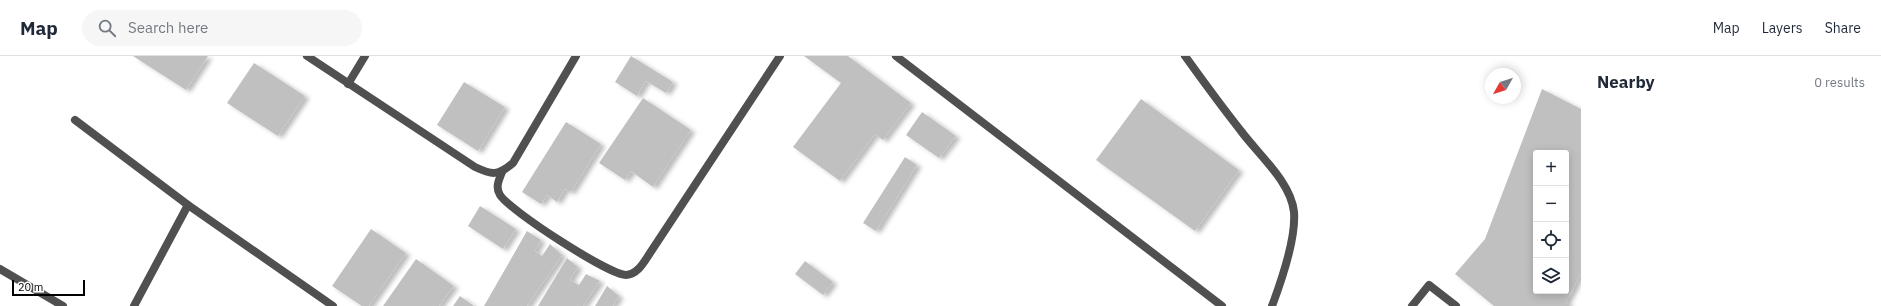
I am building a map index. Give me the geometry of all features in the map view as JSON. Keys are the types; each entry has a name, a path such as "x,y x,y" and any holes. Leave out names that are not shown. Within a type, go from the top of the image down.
{"street":[{"path":"307,56 475,166 488,173 502,172"},
{"path":"348,84 365,56"},
{"path":"576,56 513,163 502,172 497,186 500,196 513,208 560,240 613,272 626,275 634,273 647,258 780,56"},
{"path":"896,56 1222,306"},
{"path":"1185,56 1241,132 1273,170 1288,192 1294,211 1292,234 1272,306"},
{"path":"75,120 188,205 333,306"},
{"path":"134,306 188,205"},
{"path":"0,269 63,306"},
{"path":"1412,306 1429,285 1456,306"}],"building":[{"path":"133,56 208,56 186,90"},
{"path":"631,56 673,82 666,93 646,81 637,96 615,82"},
{"path":"804,56 848,56 911,103 883,140 875,134 840,181 793,147 841,83"},
{"path":"254,63 305,96 278,136 227,103"},
{"path":"464,82 505,107 478,151 437,125"},
{"path":"1542,89 1581,109 1581,273 1566,302 1570,306 1494,306 1455,274 1485,239"},
{"path":"643,98 691,130 653,187 631,171 625,180 599,163"},
{"path":"1141,99 1239,170 1195,231 1096,160"},
{"path":"922,112 956,136 939,158 906,135"},
{"path":"566,122 601,144 571,192 565,189 557,202 547,195 541,204 522,192"},
{"path":"905,157 917,165 876,231 863,223"},
{"path":"480,206 516,229 503,249 468,226"},
{"path":"371,229 406,253 369,306 362,306 332,286"},
{"path":"527,231 541,240 535,251 542,256 550,244 562,255 527,306 484,306"},
{"path":"567,258 578,267 570,280 579,285 586,274 600,281 583,306 538,306"},
{"path":"416,259 454,286 439,306 383,306"},
{"path":"805,261 833,282 823,295 795,274"},
{"path":"607,286 619,296 613,306 595,306"},
{"path":"460,296 474,306 453,306"}]}
